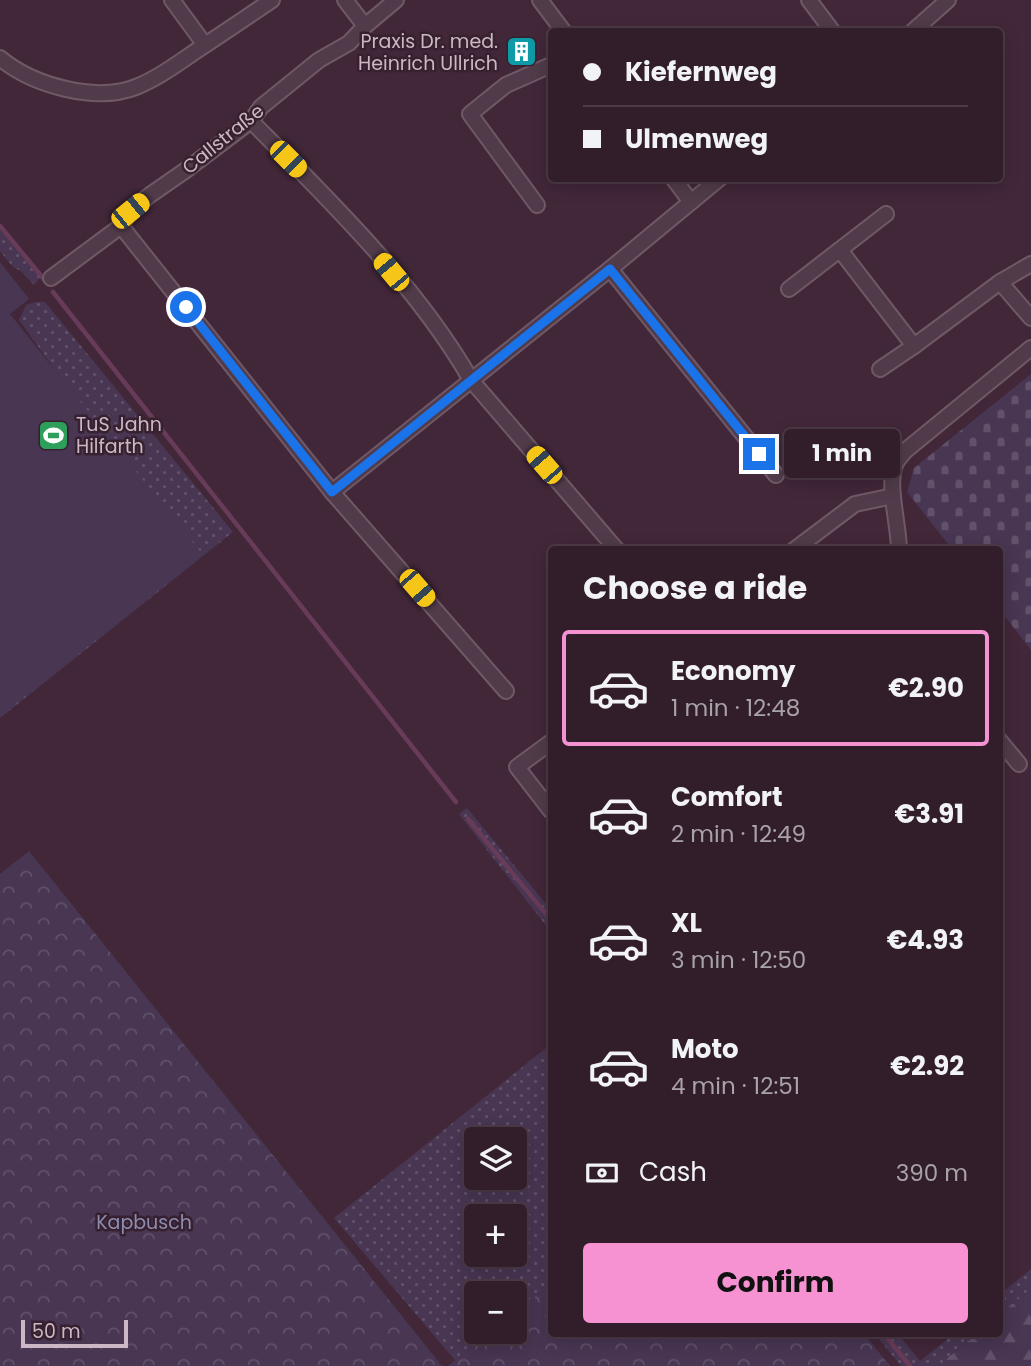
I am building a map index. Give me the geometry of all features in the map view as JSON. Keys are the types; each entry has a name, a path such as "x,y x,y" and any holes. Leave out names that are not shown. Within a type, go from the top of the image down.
{"street":[{"path":"172,0 205,45"},
{"path":"0,58 47,85 97,92 135,88 167,70 272,0"},
{"path":"345,0 365,26"},
{"name":"Callstraße","path":"51,278 121,226 130,211 251,121 261,107 319,60 349,43 396,0"},
{"path":"540,0 561,28"},
{"path":"809,0 830,28"},
{"path":"916,28 948,0"},
{"path":"537,205 470,114 506,85 548,66"},
{"path":"251,121 345,216 407,290 456,354 471,380 614,546"},
{"path":"676,182 691,202"},
{"path":"332,492 715,182"},
{"path":"789,289 886,214"},
{"path":"121,226 332,492 506,691"},
{"path":"840,250 914,346"},
{"path":"880,369 1000,282 1031,264"},
{"path":"610,269 776,475"},
{"path":"1000,282 1031,318"},
{"path":"899,546 899,528 893,496 895,464 905,451 1031,348"},
{"path":"799,546 855,504 893,496"},
{"path":"548,745 517,767 548,807"},
{"path":"1003,745 1019,764"}],"green space":[{"path":"0,224 43,275 34,285 21,271 13,267 0,251"},
{"name":"TuS Jahn Hilfarth","path":"0,262 29,299 10,314 203,555 0,716"},
{"name":"TuS Jahn Hilfarth","path":"45,302 233,532 0,718 0,672 67,387 19,320 26,305"},
{"path":"1031,374 1031,650 1003,614 1003,546 950,546 907,492 914,468"},
{"path":"467,808 548,906 548,928 459,814"},
{"name":"Kapbusch","path":"29,851 442,1366 0,1366 0,874"},
{"path":"548,1046 548,1317 527,1328 527,1281 464,1281 464,1344 499,1344 460,1366 334,1218"},
{"path":"1031,1269 1031,1289 1003,1312 1003,1292"},
{"path":"548,1286 548,1337 866,1337 890,1366 448,1366 476,1344 527,1344 527,1303"},
{"path":"1031,1289 1031,1366 938,1366 973,1337 1003,1337 1003,1312"},
{"path":"877,1337 900,1337 920,1361 950,1337 973,1337 938,1366 901,1366"}],"waterway":[{"path":"0,226 43,278"},
{"path":"53,292 456,802"},
{"path":"468,819 548,916"},
{"path":"886,1337 910,1366"}],"place":[{"name":"Praxis Dr. med. Heinrich Ullrich","path":"521,52"},
{"name":"TuS Jahn Hilfarth","path":"53,435"}],"route":[{"path":"186,307 332,492 610,269 759,454"}]}
